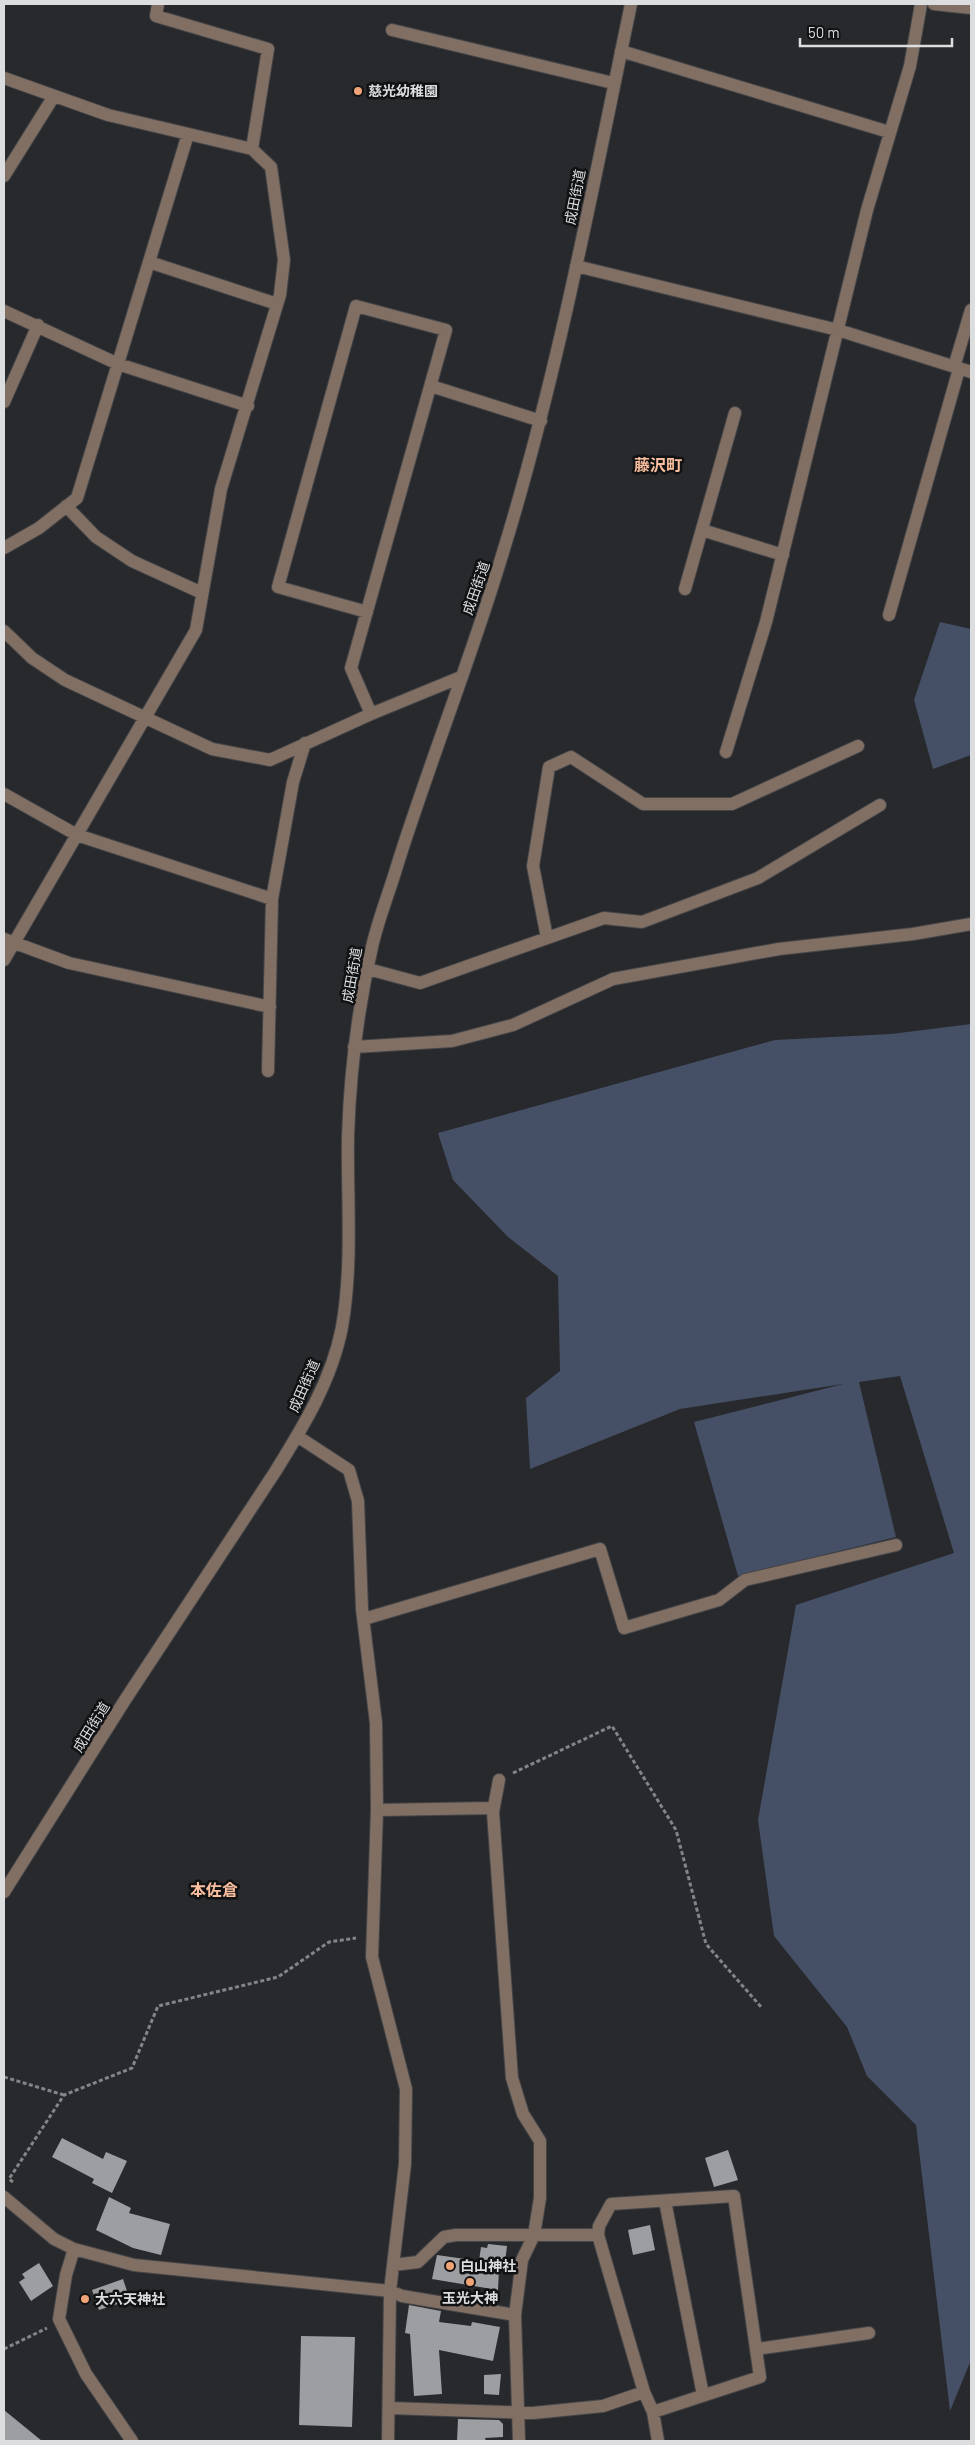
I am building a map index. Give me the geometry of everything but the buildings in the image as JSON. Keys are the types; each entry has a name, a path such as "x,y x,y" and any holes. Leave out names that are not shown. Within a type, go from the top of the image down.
{"street":[{"path":"158,4 156,16 268,49 252,149"},
{"name":"成田街道","path":"4,1892 125,1700 297,1436 326,1380 342,1327 350,1241 348,1134 354,1047 372,946 414,813 499,566 541,421 576,266 631,4"},
{"path":"726,752 766,622 867,210 910,66 921,4"},
{"path":"934,4 971,8"},
{"path":"392,30 613,83"},
{"path":"621,51 889,132"},
{"path":"4,78 108,115 252,149 271,166 284,260 277,304 248,406 221,488 196,630 77,835 9,942 4,960"},
{"path":"4,176 54,96"},
{"path":"4,548 39,528 77,498 188,134"},
{"path":"149,262 277,304"},
{"path":"576,266 838,330 961,369"},
{"path":"367,612 278,587 356,306 446,330 430,386 367,612 351,668 371,714"},
{"path":"889,615 961,369 971,310"},
{"path":"4,311 38,325 83,350 118,364 248,406"},
{"path":"4,402 38,325"},
{"path":"430,386 541,421"},
{"path":"685,589 735,413"},
{"path":"66,506 96,537 132,561 202,593"},
{"path":"702,530 783,555"},
{"path":"4,631 32,658 65,680 212,749 270,760 371,714 462,677"},
{"path":"268,1071 272,899 293,782 305,743"},
{"path":"547,938 533,866 549,767 571,757 643,804 732,804 858,746"},
{"path":"4,794 77,835 272,899"},
{"path":"368,970 420,983 604,918 642,922 758,878 880,805"},
{"path":"354,1047 460,1039 513,1025 613,979 779,949 913,934 971,924"},
{"path":"9,942 69,963 270,1007"},
{"path":"297,1436 349,1470 358,1500 364,1619 376,1724 377,1810 372,1957 406,2090 405,2164 390,2291 390,2408 388,2441"},
{"path":"364,1619 600,1549 624,1628 719,1600 745,1580 896,1546"},
{"path":"499,1780 494,1808 512,2078 523,2114 540,2141 540,2198 534,2235 522,2260 515,2315 519,2441"},
{"path":"377,1810 494,1808"},
{"path":"653,2412 760,2377 734,2196 611,2204 599,2226 598,2235 644,2392 653,2412 658,2441"},
{"path":"4,2197 54,2239 74,2249 134,2265 390,2291 402,2296 515,2315"},
{"path":"665,2201 703,2395"},
{"path":"393,2265 418,2262 444,2237 456,2235 598,2235"},
{"path":"74,2249 66,2275 59,2319 86,2374 132,2441"},
{"path":"757,2349 869,2333"},
{"path":"390,2408 533,2413 603,2406 644,2392"}],"path":[{"path":"499,1780 612,1726 676,1830 706,1944 762,2008"},
{"path":"16,2185 9,2180 64,2095 132,2068 158,2006 278,1977 329,1942 373,1936"},
{"path":"4,2077 64,2095"},
{"path":"4,2349 51,2326 59,2319"}],"shaded area":[{"path":"940,622 971,629 971,755 933,769 914,700"},
{"path":"971,1024 971,2360 950,2411 916,2125 867,2076 847,2027 774,1936 758,1820 796,1605 954,1553 900,1376 859,1382 896,1537 738,1576 694,1422 843,1384 680,1409 530,1469 526,1398 560,1371 558,1276 508,1237 453,1180 438,1133 775,1040 891,1034"}],"place":[{"name":"慈光幼稚園","path":"358,91"},
{"name":"白山神社","path":"450,2266"},
{"name":"玉光大神","path":"470,2282"},
{"name":"大六天神社","path":"85,2299"}],"district":[{"name":"藤沢町","path":"658,465"},
{"name":"本佐倉","path":"214,1890"}]}
